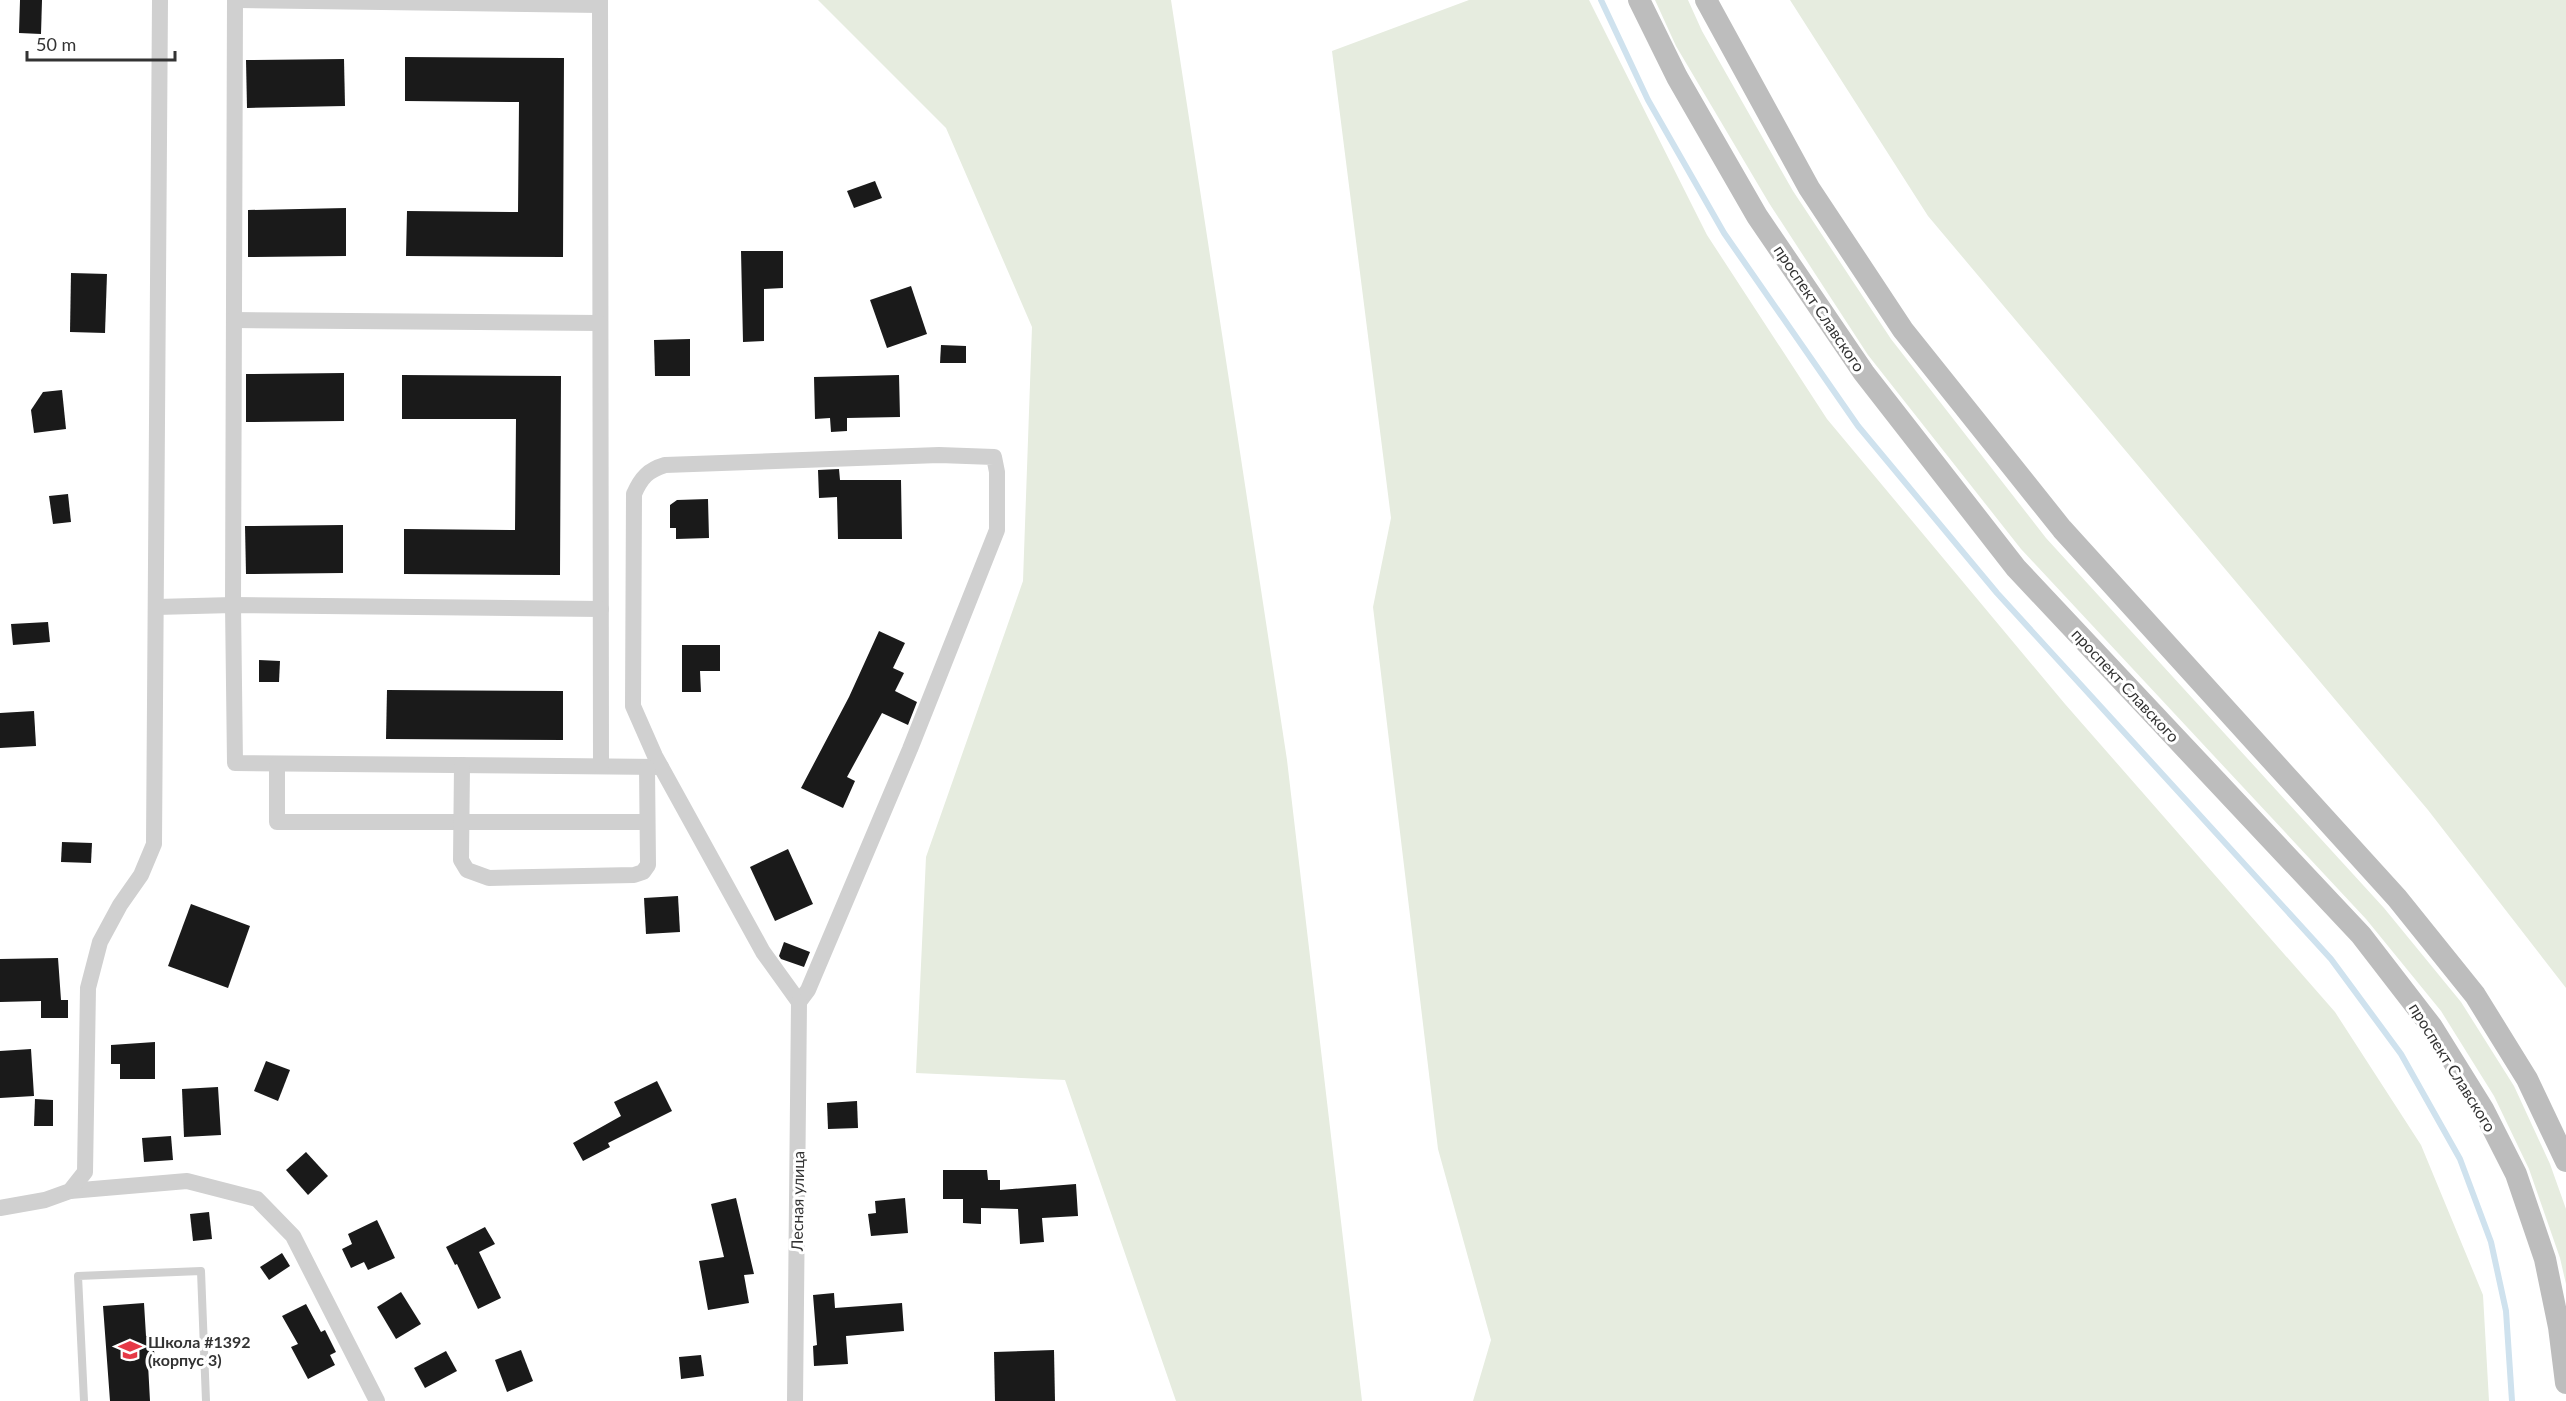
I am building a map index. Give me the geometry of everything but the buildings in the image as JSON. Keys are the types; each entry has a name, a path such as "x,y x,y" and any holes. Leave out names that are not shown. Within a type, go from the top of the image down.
{"main road":[{"name":"проспект Славского","path":"1640,0 1677,77 1757,216 1864,373 2016,568 2361,935 2432,1027 2483,1109 2516,1174 2545,1259 2559,1327 2566,1383"},
{"path":"1706,0 1809,188 1903,330 2062,529 2397,898 2475,995 2528,1079 2566,1161"}],"street":[{"path":"70,1191 85,1172 88,988 100,942 120,904 141,875 154,844 160,0"},
{"path":"601,766 600,2 237,0 233,605 235,764 654,767"},
{"path":"234,320 600,323"},
{"path":"939,455 994,457 997,471 997,530 910,749 808,990 799,1002 763,952 654,767 633,706 634,494 640,480 652,469 665,465 939,455"},
{"path":"156,607 233,605 601,609"},
{"path":"276,764 277,822 647,822"},
{"path":"462,765 461,860 467,870 476,875 500,878 634,875 643,872 648,865 647,822 654,767"},
{"name":"Лесная улица","path":"795,1401 799,1002"},
{"path":"0,1208 45,1200 70,1191 187,1181 257,1199 293,1236 377,1401"}],"lane":[{"path":"84,1401 78,1276 201,1270 206,1401"}],"shaded area":[{"path":"818,0 1171,0 1287,760 1362,1401 1176,1401 1065,1080 916,1073 926,857 1023,581 1032,327 946,128"},
{"path":"1469,0 1589,0 1707,235 1827,419 2065,704 2335,1012 2421,1145 2483,1295 2489,1401 1473,1401 1491,1340 1438,1149 1373,607 1391,518 1332,51"},
{"path":"1655,0 1688,0 1702,31 1793,191 1891,339 2046,538 2384,908 2461,1002 2514,1086 2550,1164 2566,1209 2566,1284 2560,1258 2529,1169 2494,1096 2441,1011 2366,919 2021,549 1868,355 1769,203 1676,46"},
{"path":"1790,0 2566,0 2566,988 2428,810 1928,216"}],"waterway":[{"path":"1601,0 1648,100 1724,233 1858,426 1997,593 2331,959 2401,1054 2460,1159 2491,1242 2506,1311 2512,1401"}],"place":[{"name":"Школа #1392 (корпус 3)","path":"130,1350"}]}
